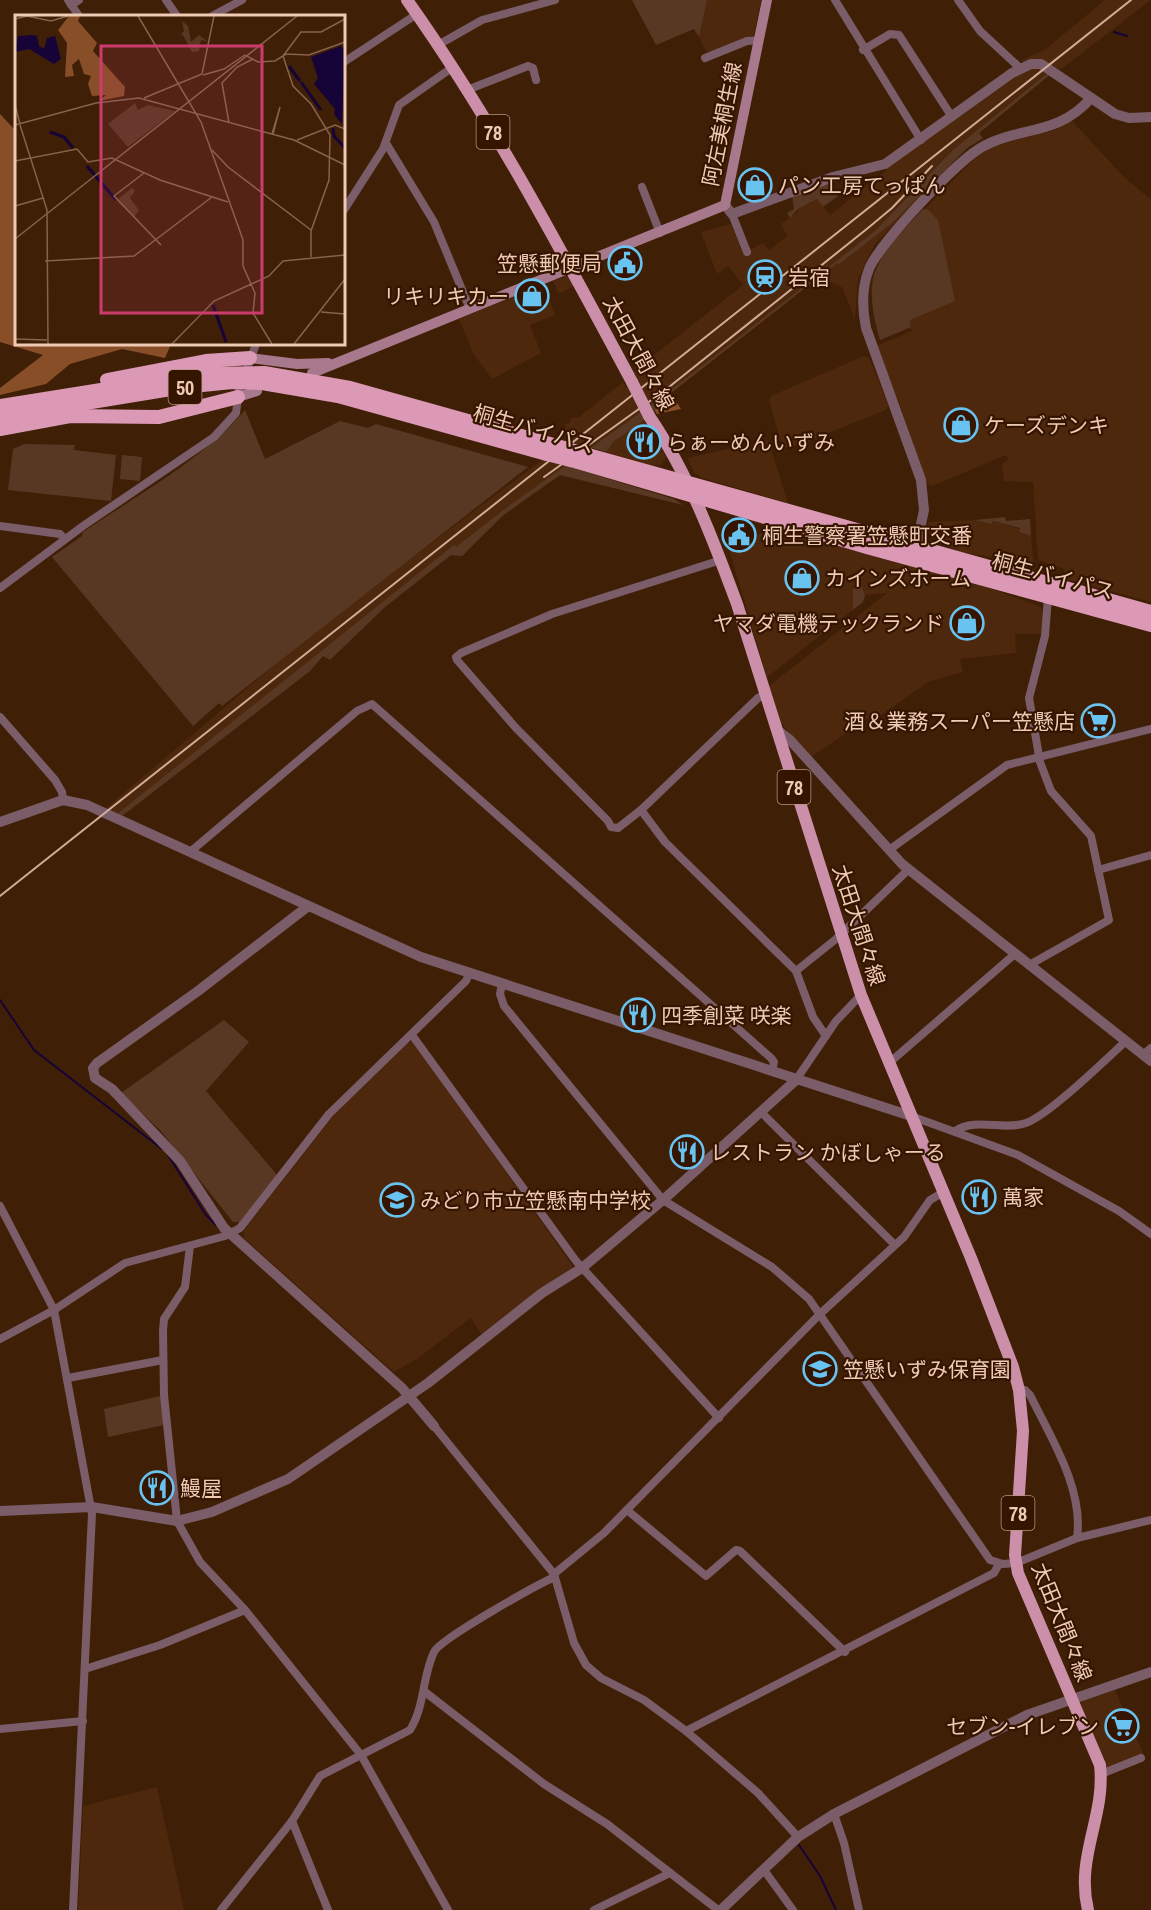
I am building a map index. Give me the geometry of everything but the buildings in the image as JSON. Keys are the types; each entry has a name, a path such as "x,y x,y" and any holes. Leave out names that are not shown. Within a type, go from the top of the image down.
{"highway":[{"path":"5,406 35,395 168,367 220,359 249,362"},
{"name":"桐生バイパス","path":"5,406 201,374 264,373 342,386 583,459 693,496 1151,612"},
{"name":"桐生バイパス","path":"0,417 183,387 232,382 262,383 338,396 552,450"},
{"name":"50","path":"0,429 70,416 159,417 239,393"},
{"name":"桐生バイパス","path":"583,459 686,482 1048,597 1151,625"}],"main road":[{"name":"太田大間々線","path":"407,0 453,67 572,268 693,496 721,560 861,995 944,1192 1009,1356 1019,1390 1023,1431 1016,1563 1021,1583 1099,1758 1100,1799 1084,1867 1084,1889 1088,1910"},
{"name":"阿左美桐生線","path":"312,373 660,233 728,210 766,0"},
{"path":"249,362 297,364 338,362"},
{"path":"239,393 257,391"}],"street":[{"path":"78,15 69,2 79,0"},
{"path":"166,0 176,15"},
{"path":"214,15 242,0"},
{"path":"438,45 482,20 555,0"},
{"path":"835,0 863,50 903,107 921,140"},
{"path":"958,0 982,33 1020,68"},
{"path":"345,61 417,14"},
{"path":"863,50 890,34 899,35 952,117"},
{"path":"705,58 747,41 759,40"},
{"path":"747,252 728,210 833,177 885,164 1020,68 1034,63 1044,65 1119,115 1151,117"},
{"path":"467,90 528,66 532,68 537,80"},
{"path":"345,208 386,143 392,117 399,105 453,67"},
{"path":"915,553 924,510 921,480 866,328 862,303 869,268 885,242 971,153 999,140 1050,126 1076,111 1091,98"},
{"path":"386,143 434,222 470,309"},
{"path":"642,187 660,233"},
{"path":"249,362 256,345"},
{"path":"0,588 65,539 214,437 236,413 239,393"},
{"path":"0,526 60,534 65,539"},
{"path":"721,560 552,614 456,657 516,728 608,821 611,827 621,827 641,810 758,698 765,694"},
{"path":"1031,964 1109,920 1090,836 1051,791 1039,756 1029,698 1045,636 1048,597"},
{"path":"190,852 357,711 372,704 771,1058 775,1065 772,1071"},
{"path":"0,717 55,780 62,792 63,800"},
{"path":"776,729 790,740 889,850 909,869 1126,1041 1148,1054"},
{"path":"889,850 1007,765 1151,729"},
{"path":"0,822 63,800 87,805 421,957 911,1116 1017,1155 1119,1211 1151,1234"},
{"path":"641,810 665,842 796,971 813,1017 826,1036"},
{"path":"1098,870 1151,855"},
{"path":"796,971 841,933 909,869"},
{"path":"307,907 93,1068 95,1078 112,1089 180,1161 224,1228 409,1395 554,1576 574,1643 586,1665 602,1678 644,1700 686,1731 758,1793 798,1837"},
{"path":"889,1063 1016,952"},
{"path":"0,1339 54,1310 125,1263 232,1234 245,1223 329,1114 466,981 469,974"},
{"path":"502,984 500,994 504,1005 663,1200 778,1271 802,1292 820,1314 990,1560 999,1564 1016,1563 1077,1538 1151,1520"},
{"path":"1,1508 92,1507 177,1521 230,1506 288,1479 409,1395 542,1293 582,1268 663,1200 796,1080 844,1012 861,995"},
{"path":"412,1035 582,1268 718,1418"},
{"path":"955,1131 977,1124 1009,1127 1036,1119 1126,1041"},
{"path":"761,1112 895,1245"},
{"path":"221,1910 292,1821 320,1776 410,1730 425,1692 424,1684 437,1647 554,1576 604,1533 820,1314 904,1237 927,1204 944,1192"},
{"path":"0,1206 54,1310 92,1507 74,1910"},
{"path":"190,1246 185,1287 164,1320 164,1395 177,1521 200,1562 245,1610 361,1755 448,1910"},
{"path":"68,1378 163,1359"},
{"path":"1019,1390 1025,1390 1030,1395 1060,1458 1077,1504 1077,1538"},
{"path":"627,1510 706,1575 736,1550 740,1551 845,1652"},
{"path":"686,1731 845,1652 994,1573 999,1564"},
{"path":"85,1669 160,1645 245,1610"},
{"path":"425,1692 544,1784 607,1824 720,1910 798,1837 834,1814 1017,1721 1072,1698 1151,1672"},
{"path":"0,1729 83,1721"},
{"path":"1101,1774 1141,1758"},
{"path":"834,1814 847,1852 859,1910"},
{"path":"292,1821 328,1910"},
{"path":"764,1870 793,1910"},
{"path":"594,1910 670,1873"}],"shaded area":[{"path":"632,0 707,0 699,37 694,29 656,45"},
{"path":"707,0 761,0 754,35 712,53 706,51 699,37"},
{"path":"1105,0 1151,0 1060,70 1043,60 1020,61 1046,49"},
{"path":"1037,67 1052,73 979,133 983,138 967,148 875,244 858,279 855,319 842,287 830,282 823,274 671,393 655,411 595,447 530,495 502,517 462,556 451,555 385,607 330,660 323,656 310,671 122,816 105,809 318,628 566,442 564,441 567,438 565,424 569,424 571,418 579,417 623,382 626,387 639,381 634,371 743,285 728,266 717,274 701,232 731,224 743,253 763,243 769,250 787,236 781,224 798,212 798,209 817,199 830,215 886,171 886,168 1014,77"},
{"path":"1049,72 1052,73 979,133 983,138 967,148 892,223 839,264 837,263 671,393 655,411 643,417 643,421 613,442 606,452 593,448 570,467 674,499 683,505 560,475 502,516 462,556 451,555 385,607 330,660 323,656 310,671 122,816 117,814 454,545 456,547 510,505 654,403 875,231 953,150"},
{"path":"0,114 15,130 15,345 171,345 165,358 122,349 70,364 46,384 0,395 0,388 43,355 0,342"},
{"path":"1073,122 1124,177 1151,200 1151,602 1063,578 1065,569 1038,560 1033,482 1004,481 1002,466 1009,460 1006,455 932,486 926,483 900,405 876,346 912,331 910,327 880,340 875,322 871,288 873,275 894,240 980,153 997,145 1055,130"},
{"path":"829,183 838,196 823,207 817,199 798,209 790,218 787,213 794,209 792,195"},
{"path":"923,209 927,209 938,220 955,301 910,320 911,327 880,340 872,298 877,267 894,240"},
{"path":"629,251 637,272 622,278 613,258"},
{"path":"566,276 574,286 559,294 553,281"},
{"path":"543,285 555,315 530,325 541,353 492,379 473,353 459,319"},
{"path":"864,356 869,358 888,405 886,410 801,444 787,448 782,446 769,400 771,396"},
{"path":"671,393 681,409 657,414 655,411"},
{"path":"245,410 265,459 340,421 368,428 376,424 528,467 222,706 219,703 193,726 52,557 82,536 83,532 189,461 228,428"},
{"path":"644,418 666,457 661,465 653,466 606,452 613,442"},
{"path":"768,440 788,503 702,478 695,473 687,458"},
{"path":"24,444 75,445 74,450 116,455 111,501 8,490 13,449"},
{"path":"122,455 142,457 140,481 120,479"},
{"path":"1005,517 1006,521 1030,519 1031,536 1019,532 1020,528 993,521 991,524 975,520"},
{"path":"975,520 991,524 992,521 1020,529 1020,533 1031,536 1034,566 1028,565 1027,569 1013,566 1014,561 961,552 941,544 943,539 929,534 926,529 928,522"},
{"path":"774,528 992,589 1034,604 1044,610 1042,634 1015,634 1016,653 960,659 963,672 928,682 871,722 868,718 811,757 782,724 769,686 887,593 865,595 861,586 854,589 853,610 767,677 728,546"},
{"path":"861,586 865,595 863,602 853,610 853,589"},
{"path":"224,1020 249,1042 206,1091 277,1175 240,1222 233,1222 160,1130 121,1093"},
{"name":"みどり市立笠懸南中学校","path":"413,1042 572,1265 572,1269 482,1335 471,1318 417,1359 394,1372 244,1238 244,1231 337,1111 408,1043"},
{"path":"164,1395 164,1425 108,1437 104,1409"},
{"path":"1115,1690 1143,1753 1110,1768 1105,1766 1081,1705 1082,1701"},
{"path":"157,1787 184,1910 78,1910 83,1806"}],"waterway":[{"path":"1114,32 1127,36"},
{"path":"0,1000 34,1050 162,1149"},
{"path":"168,1155 206,1215 216,1225"},
{"path":"799,1845 820,1876 836,1910"}],"railway":[{"path":"0,896 1131,0"},
{"path":"544,477 664,391 868,228 892,208 932,166"}],"place":[{"name":"パン工房てっぱん","path":"755,185"},
{"name":"笠懸郵便局","path":"625,263"},
{"name":"岩宿","path":"765,277"},
{"name":"リキリキカー","path":"532,296"},
{"name":"ケーズデンキ","path":"961,425"},
{"name":"らぁーめんいずみ","path":"644,442"},
{"name":"桐生警察署笠懸町交番","path":"739,535"},
{"name":"カインズホーム","path":"802,578"},
{"name":"ヤマダ電機テックランド","path":"967,623"},
{"name":"酒＆業務スーパー笠懸店","path":"1098,721"},
{"name":"四季創菜 咲楽","path":"638,1015"},
{"name":"レストラン かぼしゃーる","path":"687,1152"},
{"name":"萬家","path":"979,1197"},
{"name":"みどり市立笠懸南中学校","path":"397,1200"},
{"name":"笠懸いずみ保育園","path":"820,1369"},
{"name":"鰻屋","path":"157,1488"},
{"name":"セブン-イレブン","path":"1122,1726"}]}
